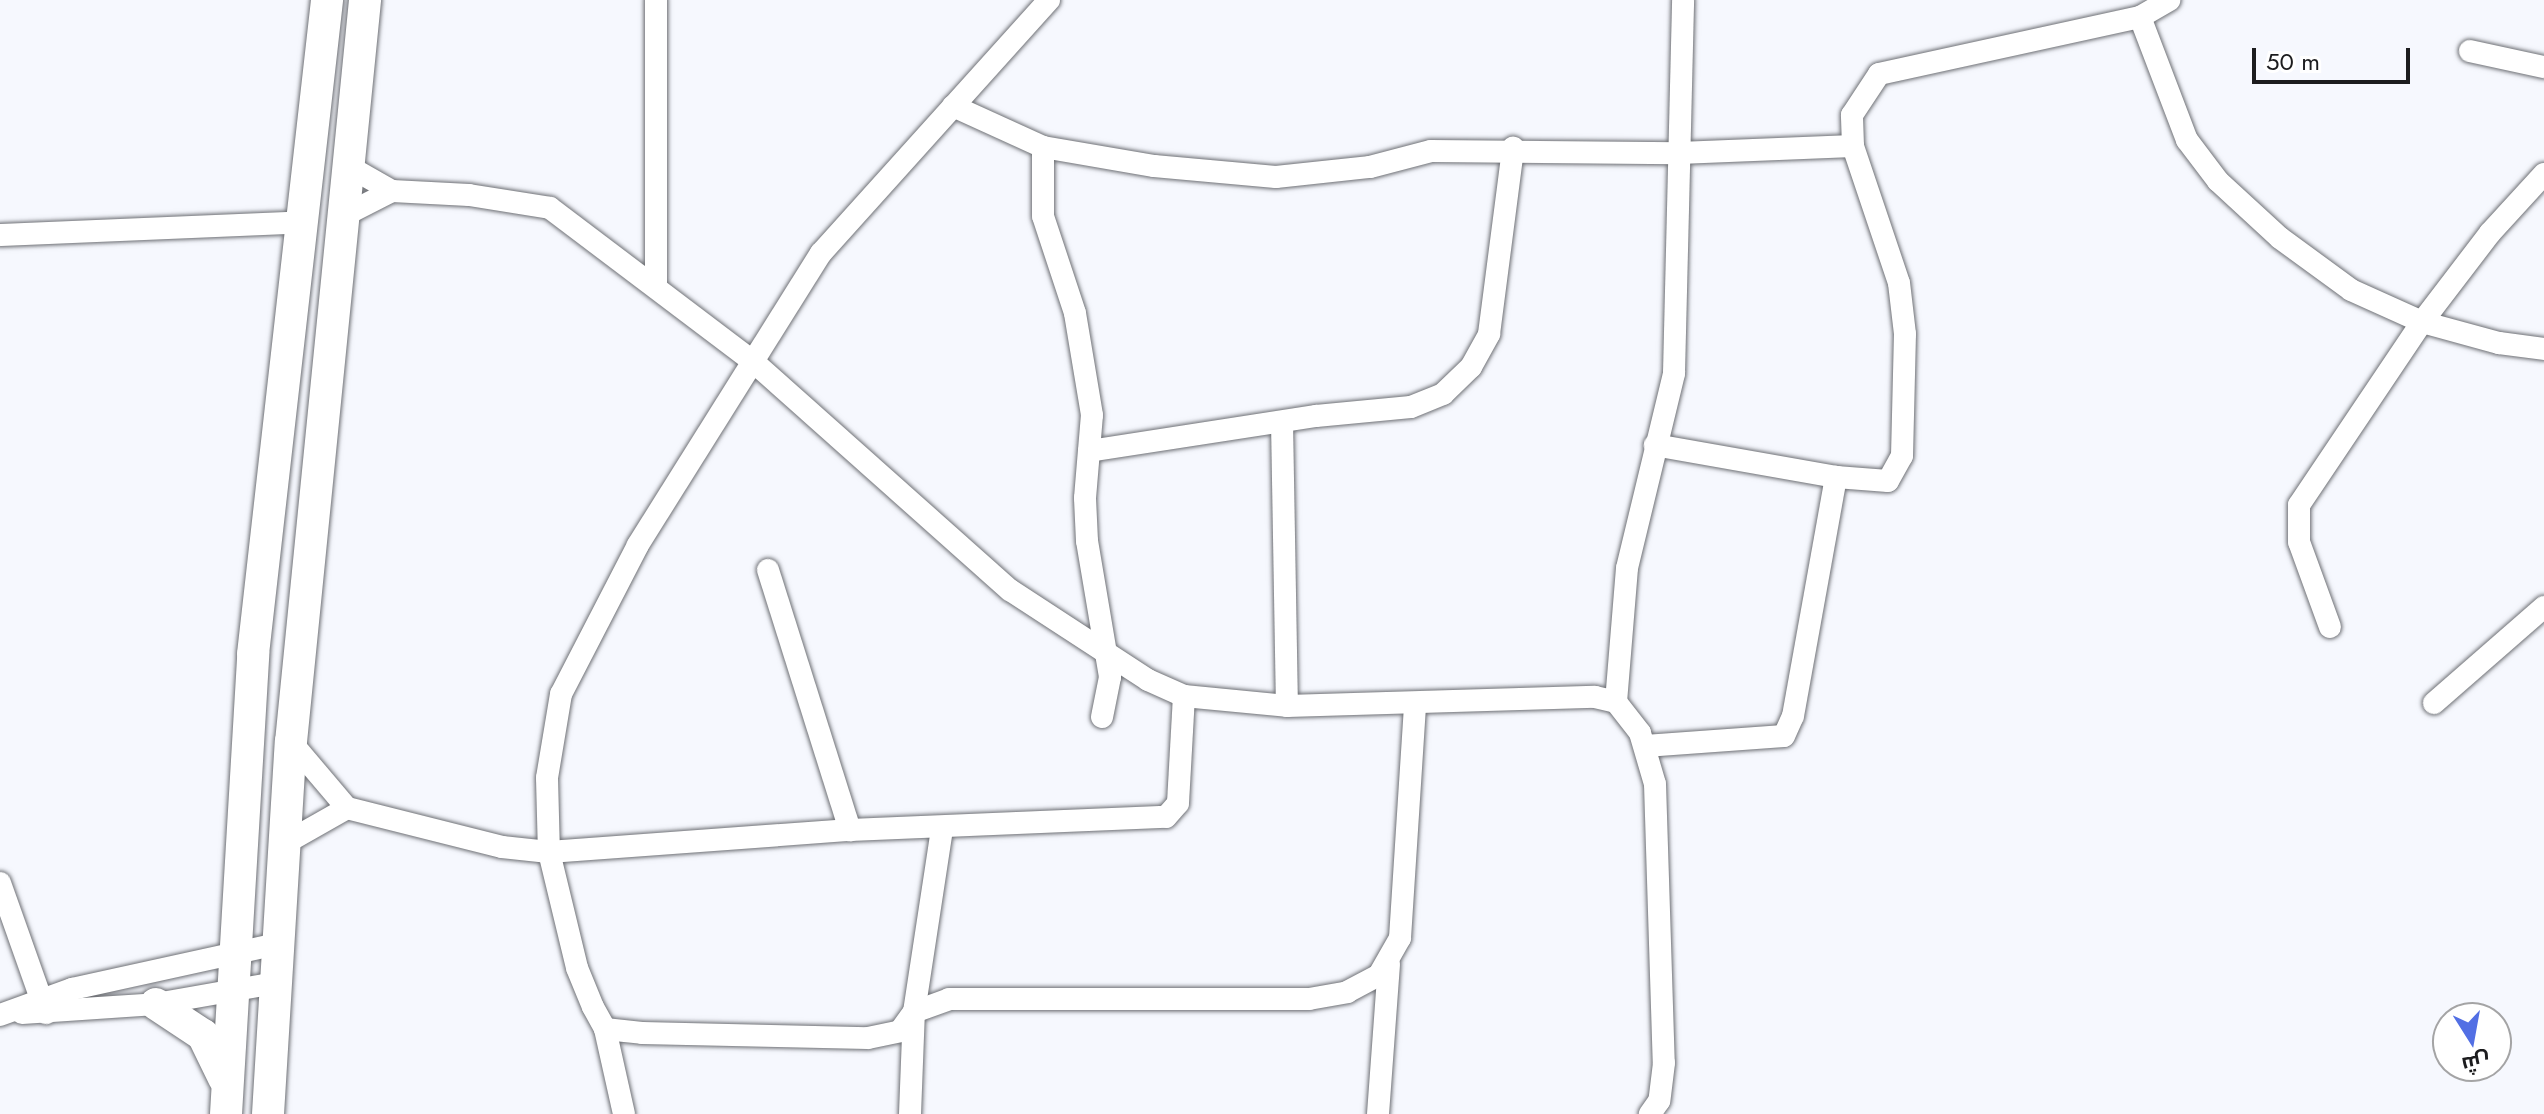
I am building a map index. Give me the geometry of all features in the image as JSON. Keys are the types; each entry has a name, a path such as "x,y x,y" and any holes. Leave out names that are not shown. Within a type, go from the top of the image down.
{"main road":[{"path":"226,1100 232,955 260,585 306,222 327,0"},
{"path":"268,1114 282,845 333,295 365,0"},
{"path":"296,292 333,295"},
{"path":"156,1004 203,1035 226,1100"}],"street":[{"path":"656,0 656,285"},
{"path":"624,1114 605,1029 580,978 549,852 547,778 561,694 638,545 756,364 821,253 1049,0"},
{"path":"1616,702 1627,568 1674,373 1683,0"},
{"path":"1655,445 1836,477 1888,481 1902,456 1905,334 1899,283 1853,146 1852,115 1879,74 2140,17 2169,0"},
{"path":"2140,17 2187,140 2218,181 2280,238 2351,290 2422,322 2499,343 2544,349"},
{"path":"2470,51 2544,67"},
{"path":"953,106 1043,147 1154,166 1276,177 1370,167 1431,151 1513,148 1679,153 1853,146"},
{"path":"1043,147 1040,200 1083,350 1092,415 1087,541 1110,677 1102,717"},
{"path":"1089,451 1282,422 1411,407 1443,394 1471,367 1489,334 1496,302 1513,148"},
{"path":"348,166 392,191 469,195 550,208 656,285 756,364 1010,590 1106,653 1184,696 1287,706 1595,697 1616,702 1630,714 1645,746 1655,784 1664,1063 1659,1101 1650,1114"},
{"path":"2330,627 2299,542 2299,505 2422,322 2490,233 2544,174"},
{"path":"343,216 392,191"},
{"path":"0,235 306,222"},
{"path":"1282,422 1287,706"},
{"path":"1645,746 1784,736 1793,716 1836,477"},
{"path":"768,570 850,830"},
{"path":"2434,703 2544,607"},
{"path":"291,742 347,808 502,847 549,852 850,830 942,829 1172,815 1178,803 1184,696"},
{"path":"1378,1114 1389,964 1400,938 1415,703"},
{"path":"282,845 347,808"},
{"path":"910,1114 914,1012 942,829"},
{"path":"0,883 44,1007"},
{"path":"6,1014 44,1007 277,944"},
{"path":"605,1029 868,1038 900,1031 914,1012 949,999 1309,999 1366,984 1389,964"},
{"path":"44,1007 156,1004 275,983"}]}
